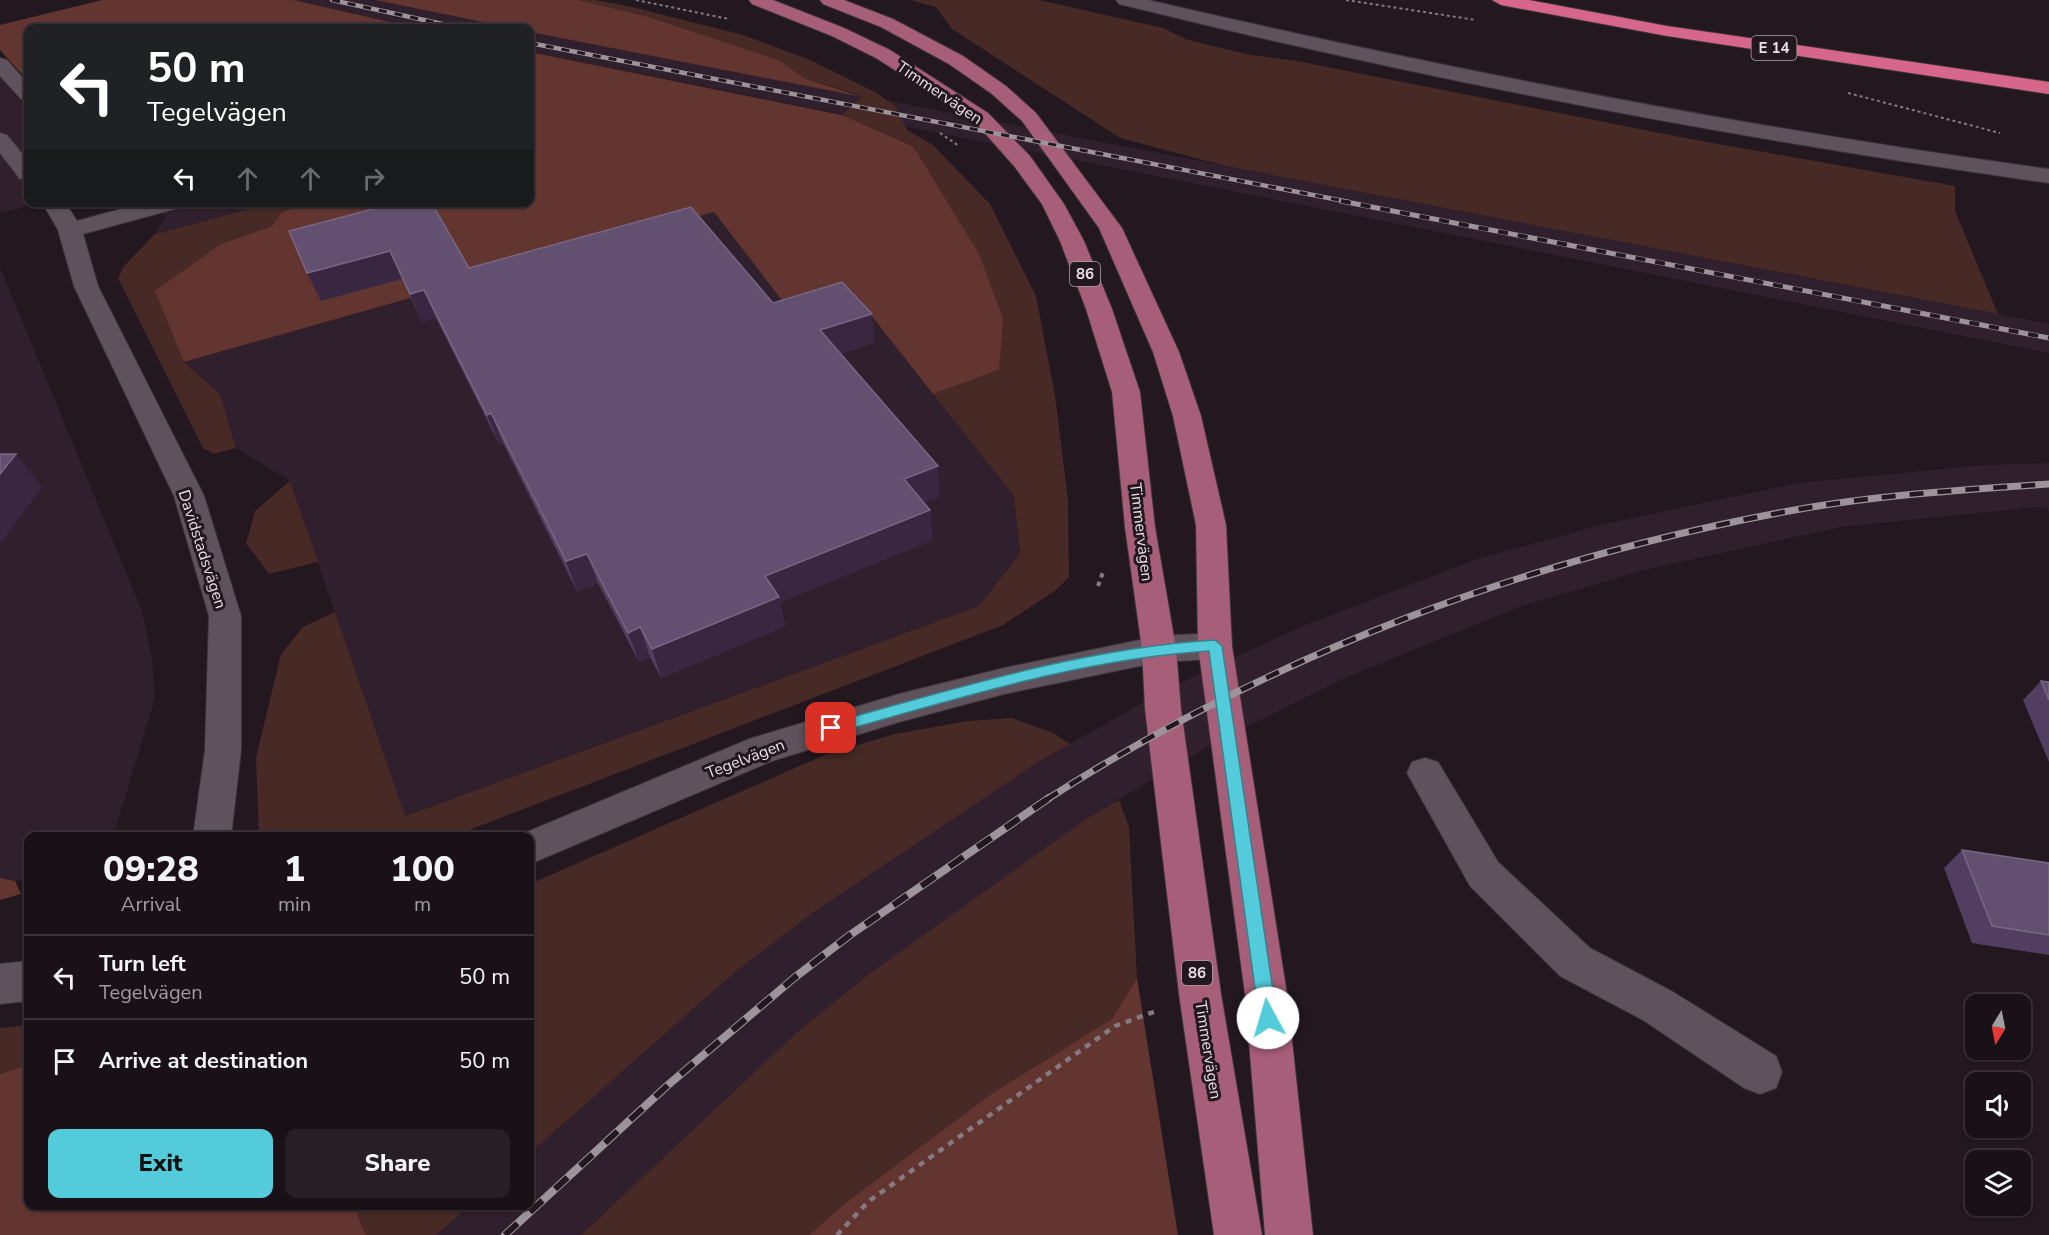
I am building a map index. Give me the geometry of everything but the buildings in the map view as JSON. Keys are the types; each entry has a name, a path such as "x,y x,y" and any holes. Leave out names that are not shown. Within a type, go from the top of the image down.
{"highway":[{"name":"E 14","path":"1501,0 1667,31 2049,88"},
{"name":"E 14","path":"1563,0 1945,61 2049,74"}],"main road":[{"name":"Timmervägen","path":"758,0 838,32 883,54 981,117 1022,161 1053,204 1080,260 1126,392 1140,526 1159,649 1163,709 1200,994 1238,1235"},
{"name":"Timmervägen","path":"829,0 887,23 956,60 999,90 1029,117 1110,228 1167,352 1187,417 1212,525 1215,646 1266,994 1289,1235"}],"street":[{"path":"1125,0 1341,49 1688,120 1898,157 2049,176"},
{"path":"0,64 24,91"},
{"path":"0,139 24,169"},
{"path":"62,216 136,207"},
{"name":"Davidstadsvägen","path":"62,216 86,286 189,496 225,616 223,750 213,832"},
{"name":"Tegelvägen","path":"534,845 762,749 899,708 992,684 1159,649 1215,646"},
{"path":"1425,773 1484,874 1575,963 1658,1006 1760,1071"},
{"path":"0,984 24,981"}],"path":[{"path":"944,137 964,149"},
{"path":"837,1235 869,1201 1115,1026 1200,994"}],"shaded area":[{"path":"102,0 293,0 399,24 24,24 24,77 0,50 0,25"},
{"path":"293,0 375,0 492,24 399,24"},
{"path":"375,0 578,0 646,16 779,60 806,79 863,97 534,33 534,24 492,24"},
{"path":"578,0 596,0 632,7 743,35 810,60 875,92 895,106 907,130 933,145 990,204 1036,296 1055,395 1068,500 1069,577 1056,590 1003,625 464,832 259,832 256,758 281,654 303,627 335,612 405,816 979,606 1020,553 1014,496 933,394 999,370 914,146 842,115 863,96 806,79 779,60 646,16"},
{"path":"910,0 1039,0 1163,28 1188,40 1251,55 1297,61 1685,138 1955,186 1955,211 1998,314 1226,166 1120,138 952,29 936,7"},
{"path":"534,33 2049,324 2049,353 534,53"},
{"path":"534,53 842,115 913,146 979,254 1003,319 999,370 933,394 859,300 797,320 714,212 184,362 155,291 221,244 272,226 282,212 297,207 534,207"},
{"path":"0,78 24,105 24,207 0,213"},
{"path":"156,207 257,207 155,234 165,218"},
{"path":"257,207 297,207 282,212 272,226 221,244 184,362 220,394 236,448 214,454 203,448 118,278 124,266 155,234"},
{"path":"714,212 797,320 859,300 1014,496 1020,553 979,606 404,816 290,481 236,448 220,394 184,362"},
{"path":"0,267 142,611 152,659 155,698 115,832 24,832 24,879 15,881 0,878"},
{"path":"2049,463 2049,512 2046,507 2027,508 1841,527 1648,569 1519,607 1345,678 1216,742 1089,817 794,1035 581,1235 436,1235 464,1210 534,1210 534,1149 735,972 814,912 1038,762 1167,689 1298,628 1474,560 1604,524 1798,483 1985,465"},
{"path":"290,481 318,562 269,574 246,543 255,511"},
{"path":"1012,718 1053,733 1070,744 1038,762 814,912 735,972 534,1149 534,882 827,754 895,734 968,721"},
{"path":"1119,800 1129,827 1137,978 1112,1019 994,1092 849,1200 809,1235 581,1235 794,1035 868,975 1089,817"},
{"path":"0,878 15,881 21,894 0,900"},
{"path":"1137,978 1178,1235 809,1235 849,1200 994,1092 1112,1019"},
{"path":"24,1025 24,1066 0,1074 0,1028"},
{"path":"24,1066 24,1210 357,1210 358,1218 366,1235 0,1235 0,1074"},
{"path":"357,1210 464,1210 436,1235 366,1235 358,1218"}],"railway":[{"path":"332,0 443,24"},
{"path":"534,44 1349,202"},
{"path":"1341,201 2049,338"},
{"path":"1047,800 1132,748 1220,700 1311,657 1403,619 1498,585 1594,556 1691,531 1821,505 1951,491 2049,484"},
{"path":"534,1208 668,1085 794,978 850,935 1047,800"},
{"path":"505,1235 532,1210"}],"route":[{"path":"831,728 1004,681 1159,649 1215,646 1268,1018"}]}
